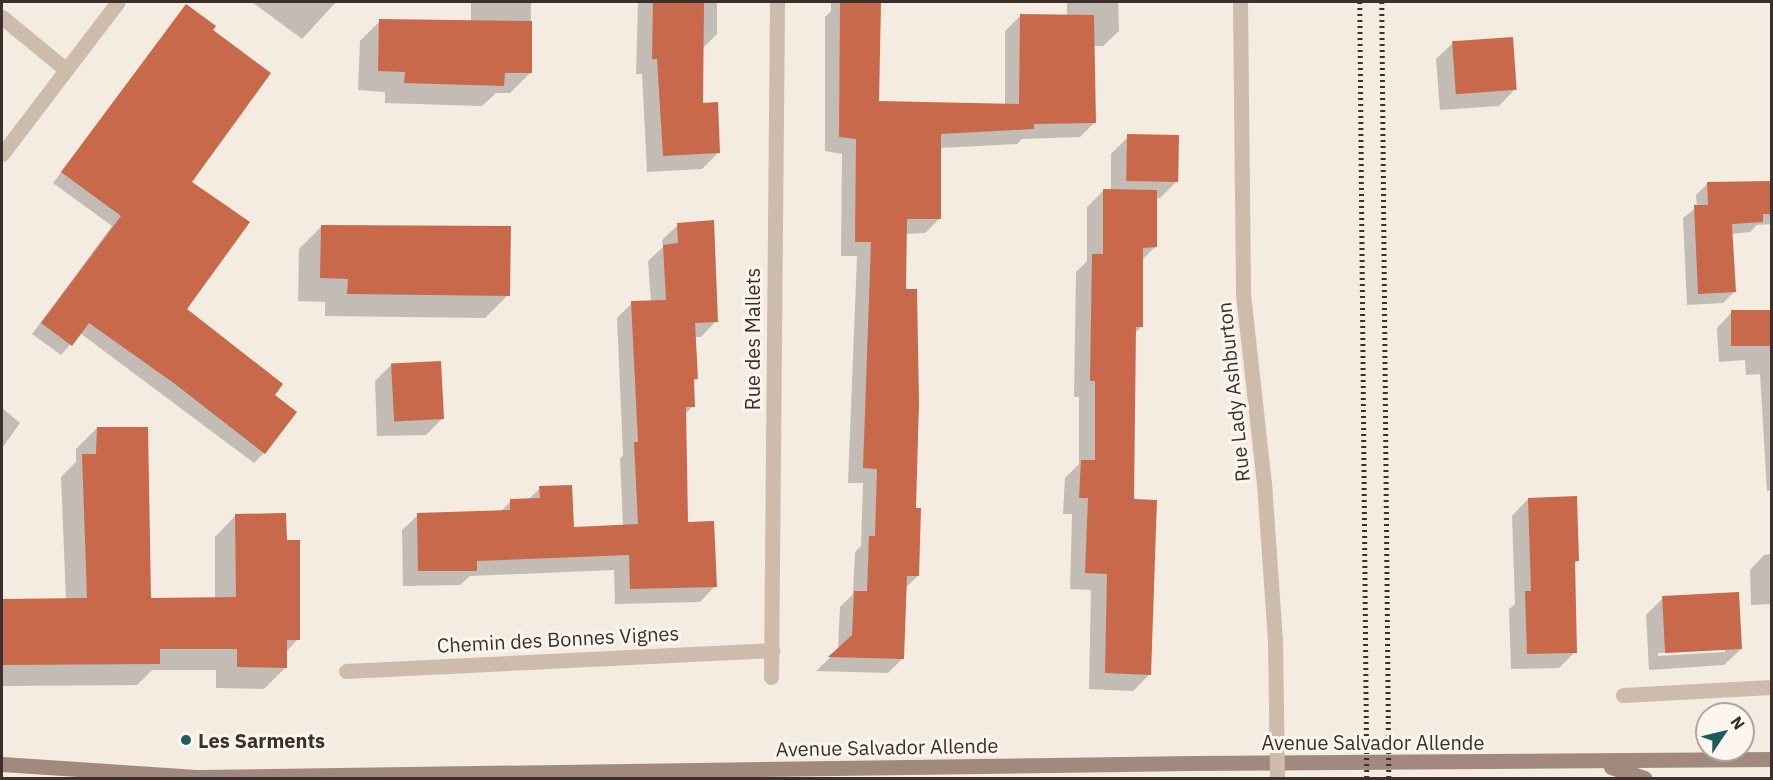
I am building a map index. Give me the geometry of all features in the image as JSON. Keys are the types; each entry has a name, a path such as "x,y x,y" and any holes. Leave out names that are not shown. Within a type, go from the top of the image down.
{"street":[{"path":"2,154 118,2"},
{"name":"Rue des Mallets","path":"771,677 773,207 777,2"},
{"name":"Rue Lady Ashburton","path":"1240,2 1243,294 1264,483 1275,641 1277,778"},
{"path":"2,17 65,69"},
{"name":"Chemin des Bonnes Vignes","path":"346,671 772,650"},
{"path":"1623,695 1772,687"},
{"name":"Avenue Salvador Allende","path":"74,778 1193,763 1772,759"},
{"name":"Avenue Salvador Allende","path":"1597,762 1644,778"},
{"name":"Avenue Salvador Allende","path":"2,764 177,775"}],"building":[{"path":"653,2 704,2 703,103 718,102 720,153 663,156 657,59 652,59"},
{"path":"840,2 881,2 879,101 1019,104 1020,14 1094,15 1096,123 1034,124 1034,129 941,134 941,219 907,219 906,289 917,289 919,403 916,508 921,508 919,576 907,576 904,659 828,657 852,635 854,591 867,591 869,536 875,536 877,469 863,468 871,242 855,242 856,139 839,137"},
{"path":"186,4 216,26 213,30 271,73 192,182 250,222 187,309 283,384 275,395 297,412 265,454 175,384 89,323 72,346 41,323 121,216 61,172"},
{"path":"379,19 532,21 532,73 505,73 504,86 404,83 405,72 378,71"},
{"path":"1513,37 1517,90 1456,94 1452,41"},
{"path":"1127,134 1179,135 1178,182 1126,181"},
{"path":"1772,181 1772,214 1763,214 1763,222 1732,224 1736,292 1698,294 1694,205 1708,205 1707,182"},
{"path":"1103,189 1157,190 1157,247 1143,248 1143,327 1136,327 1134,499 1157,500 1151,675 1105,673 1107,574 1085,573 1088,498 1079,498 1081,460 1095,460 1095,381 1090,381 1092,254 1103,254"},
{"path":"714,220 718,322 695,323 698,379 694,379 695,407 686,407 688,522 714,521 717,587 630,589 629,555 477,561 477,571 418,571 417,513 510,510 510,499 540,498 539,486 572,485 574,527 638,524 634,442 638,442 631,301 666,300 663,245 678,243 677,223"},
{"path":"321,225 511,226 510,296 347,294 348,279 320,278"},
{"path":"1731,310 1772,310 1772,346 1731,346"},
{"path":"441,361 444,419 394,422 391,364"},
{"path":"97,427 148,427 151,598 236,597 235,514 286,513 287,540 300,540 300,640 287,640 287,668 237,667 237,649 160,649 160,664 2,665 2,599 87,598 82,454 96,454"},
{"path":"1577,496 1579,561 1575,561 1577,653 1527,654 1525,591 1531,591 1528,498"},
{"path":"1739,592 1742,649 1665,653 1662,596"}],"railway":[{"path":"1360,2 1367,778"},
{"path":"1382,2 1389,778"}],"place":[{"name":"Les Sarments","path":"186,740"}]}
